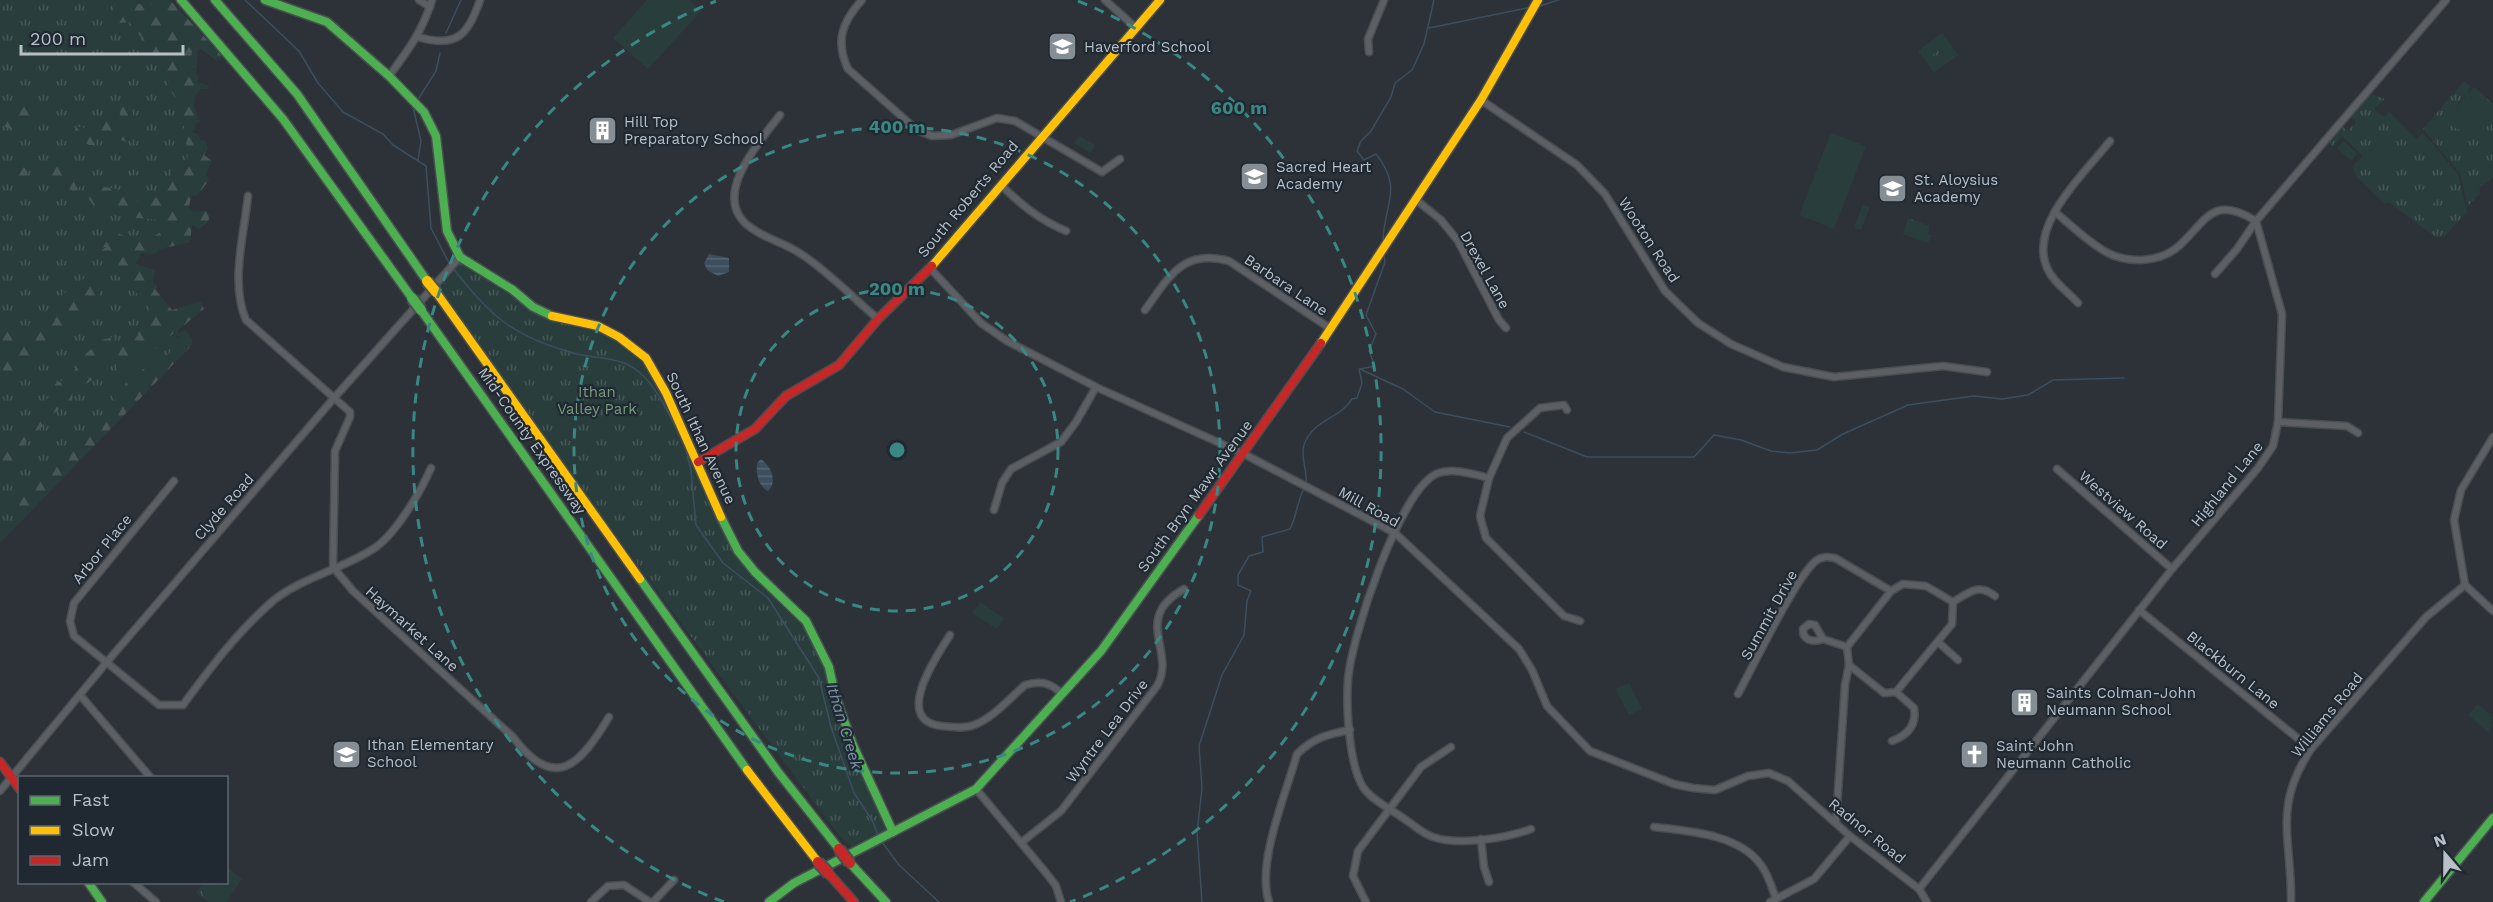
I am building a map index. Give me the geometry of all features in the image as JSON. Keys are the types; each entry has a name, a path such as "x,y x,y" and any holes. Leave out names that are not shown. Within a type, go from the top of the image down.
{"main road":[{"name":"Mid-County Expressway","path":"181,0 236,61 283,119 750,774 818,862 854,902"},
{"name":"Mid-County Expressway","path":"215,0 297,94 427,281 771,762 839,849 886,902"},
{"path":"265,0 327,22 389,76 432,124 443,181 447,231 454,263"},
{"name":"South Roberts Road","path":"698,462 755,429 786,396 839,365 878,319 930,268 1040,137 1160,0"},
{"name":"South Bryn Mawr Avenue","path":"769,902 794,883 976,789 1101,651 1244,454 1330,329 1481,100 1538,0"},
{"name":"South Ithan Avenue","path":"454,263 513,290 533,307 552,316 598,326 619,337 646,358 666,393 738,551 755,572 806,621 830,667 836,695 884,837"},
{"path":"0,762 18,786"},
{"path":"2424,902 2493,818"},
{"path":"89,884 102,902"}],"street":[{"path":"389,76 418,37 431,3 419,0"},
{"path":"418,37 440,43 456,38 473,21 480,0"},
{"path":"862,0 848,16 840,34 842,56 848,69 917,130 932,136 951,135 997,118 1015,121 1102,172 1120,159"},
{"path":"1105,0 1136,28"},
{"path":"1369,52 1368,39 1384,0"},
{"path":"2215,274 2238,249 2256,221 2446,0"},
{"name":"Wooton Road","path":"1481,100 1577,165 1605,194 1665,291 1698,322 1731,344 1784,367 1834,377 1943,366 1987,372"},
{"path":"780,115 746,162 735,186 735,203 738,212 744,222 763,235 801,254 878,319"},
{"path":"2078,303 2052,277 2044,260 2043,238 2055,212 2110,141"},
{"path":"1001,185 1021,205 1046,222 1066,231"},
{"path":"248,196 238,287 239,303 246,320 350,412 335,451 333,567"},
{"name":"Drexel Lane","path":"1415,199 1440,220 1458,241 1499,320 1506,328"},
{"path":"2055,212 2106,252 2142,261 2174,250 2204,217 2215,211 2227,208 2240,211 2256,221"},
{"name":"Highland Lane","path":"1919,889 2139,610 2258,468 2273,446 2278,422 2282,314 2256,221"},
{"name":"Barbara Lane","path":"1145,310 1177,269 1189,260 1215,257 1229,261 1330,329"},
{"name":"Clyde Road","path":"0,791 106,663 334,398 454,263"},
{"name":"Mill Road","path":"930,268 981,323 1006,340 1096,387 1244,454 1395,533 1519,649 1532,670 1547,706 1590,751 1674,784 1694,788 1715,790 1748,776 1769,773 1788,781"},
{"path":"994,510 1002,483 1011,469 1061,441 1076,422 1096,387"},
{"path":"1567,410 1564,405 1547,406 1532,414 1502,446 1489,478 1480,516 1486,538 1564,616 1580,621"},
{"path":"2278,422 2348,426 2358,433"},
{"path":"2493,437 2461,490 2454,520 2465,585 2493,610"},
{"name":"Arbor Place","path":"174,480 74,603 70,621 74,636 159,705 183,705 233,642 275,599 333,567 376,547 406,510 431,468"},
{"name":"Westview Road","path":"2058,469 2172,569"},
{"path":"1489,478 1445,471 1435,475 1424,482 1395,533 1367,597 1348,679 1350,730 1357,774 1364,789 1432,837 1500,839 1531,829"},
{"name":"Summit Drive","path":"1738,694 1793,593 1815,562 1826,557 1834,558 1892,591"},
{"name":"Haymarket Lane","path":"333,567 353,591 513,736 535,763 555,768 583,757 609,717"},
{"path":"1836,822 1845,685 1849,665 1847,647 1892,591 1903,584 1926,586 1953,602"},
{"name":"Williams Road","path":"2291,900 2286,813 2291,786 2311,749 2426,617 2465,585"},
{"path":"1953,602 1976,588 1985,588 1995,596"},
{"name":"Wyntre Lea Drive","path":"1022,842 1061,811 1157,686 1162,678 1156,630 1159,613 1171,596 1184,589"},
{"path":"1849,665 1884,693 1896,692 1952,624 1953,602"},
{"name":"Blackburn Lane","path":"2139,610 2311,749"},
{"path":"950,635 927,671 919,692 920,709 927,720 938,726 959,728 974,725 1025,685 1033,682 1052,685 1062,694"},
{"path":"1823,639 1847,647"},
{"path":"1938,642 1958,660"},
{"path":"1892,741 1901,738 1912,727 1915,716 1914,708 1896,692"},
{"path":"80,695 150,776"},
{"path":"1269,902 1266,893 1268,856 1297,754 1307,744 1322,736 1350,730"},
{"path":"1366,902 1355,883 1354,859 1421,767 1451,747"},
{"name":"Radnor Road","path":"1788,781 1850,836 1919,889 1927,902"},
{"path":"976,789 1056,886 1061,902"},
{"path":"1654,827 1689,831 1740,847 1762,866 1773,900 1814,879 1850,836"},
{"path":"1481,839 1484,867 1489,882"},
{"path":"591,902 608,886 624,885 652,902 674,880"},
{"path":"136,884 156,902"}],"green space":[{"path":"0,0 167,0 199,31 186,226 132,257 185,351 0,543"},
{"path":"125,0 130,0 133,7 137,4 155,5 154,0 170,0 223,57 217,61 201,49 192,50 192,64 198,75 198,82 209,86 208,89 201,89 195,97 194,105 200,121 195,125 195,130 184,136 180,134 185,126 184,118 176,124 174,121 177,120 175,114 181,103 167,88 169,79 164,72 159,73 155,60 143,47 141,37 129,22 110,24 108,20 116,3 121,4"},
{"path":"647,0 689,0 701,11 648,69 613,38"},
{"path":"1942,33 1958,55 1934,72 1918,51"},
{"path":"1940,38 1945,45 1930,57 1925,50"},
{"path":"6,45 18,45 21,54 26,53 36,62 37,68 33,74 25,73 19,65 13,65 13,57 6,51"},
{"path":"1947,48 1952,55 1937,66 1932,59"},
{"path":"2464,81 2471,87 2448,117 2456,128 2492,115 2471,97 2470,91 2474,87 2493,104 2493,178 2480,187 2479,194 2468,206 2460,173 2423,129"},
{"path":"2470,91 2471,97 2492,115 2483,127 2470,132 2457,128 2447,117 2465,97 2466,92"},
{"path":"2371,94 2385,99 2374,109 2384,117 2389,112 2416,139 2423,133 2458,174 2467,212 2444,237 2435,237 2389,202 2385,204 2356,176 2353,166 2363,156 2342,136 2331,147 2330,142 2343,127 2348,131 2356,122 2351,117","holes":["2383,141 2392,145 2376,160 2370,153 2376,143"]},
{"path":"126,100 134,106 131,108 133,115 128,118 131,130 125,129 126,142 114,137 111,131 109,136 103,136 99,126 102,122 119,119 122,103"},
{"path":"26,106 34,111 33,117 26,123 15,124 11,129 0,125 0,114"},
{"path":"2364,120 2373,127 2360,141 2352,134"},
{"path":"81,126 95,136 94,145 89,145 74,136 75,129"},
{"path":"193,132 198,134 200,140 206,141 208,148 204,155 212,161 206,174 209,180 197,196 191,195 189,208 193,212 206,211 210,215 208,222 199,229 192,225 190,242 160,249 155,254 141,253 136,264 155,270 153,281 157,286 155,289 172,310 201,301 204,309 177,331 179,333 186,330 192,339 192,345 0,543 0,538 10,528 18,499 34,487 31,483 103,415 106,416 109,412 107,407 116,401 112,396 123,391 125,384 159,356 168,355 179,338 175,332 129,370 116,371 116,363 104,360 93,379 73,388 72,401 42,421 43,426 26,440 17,461 3,473 0,480 1,442 13,432 23,431 32,413 56,390 55,384 71,376 82,357 102,340 113,337 112,349 118,350 138,336 136,328 145,323 149,308 146,303 137,301 137,293 131,290 130,283 125,284 119,276 118,268 113,267 101,251 106,247 99,248 97,242 102,244 105,235 117,233 131,238 139,237 141,241 149,239 178,222 118,216 94,206 88,198 90,189 114,188 133,195 137,202 145,197 152,201 159,195 163,198 168,192 164,188 171,181 170,175 181,162 187,159 188,135"},
{"path":"1831,133 1866,146 1834,229 1799,215"},
{"path":"2380,135 2395,148 2391,157 2385,162 2376,160 2370,153 2376,143 2376,137"},
{"path":"1079,136 1095,145 1091,153 1074,143"},
{"path":"2344,141 2357,154 2351,161 2337,148"},
{"path":"16,155 24,160 21,166 28,170 26,187 10,181 0,182 0,169 9,170 13,174 15,164 12,158"},
{"path":"48,157 61,166 60,161 65,161 73,171 86,176 76,192 73,193 62,179 57,181 56,177 51,178 46,167"},
{"path":"2420,189 2432,192 2437,199 2427,212 2426,218 2423,218 2411,203 2412,197"},
{"path":"1863,204 1870,207 1861,230 1854,228"},
{"path":"1908,218 1929,226 1928,234 1931,236 1928,243 1903,234"},
{"name":"Ithan Valley Park","path":"460,257 533,307 598,326 646,358 738,551 806,621 820,647 843,718 886,829 851,846 840,837 430,285"},
{"path":"87,277 100,282 100,293 95,308 63,332 58,332 56,344 38,344 18,373 9,372 3,397 0,397 0,318 9,317 15,326 25,327 34,320 42,330 52,324 50,319 55,315 62,315 57,305 66,292"},
{"path":"980,602 1004,618 997,629 972,613"},
{"path":"1629,683 1642,709 1629,715 1616,689"},
{"path":"2478,704 2493,717 2490,734 2468,715"},
{"path":"228,868 242,879 226,902 209,902 196,893 202,884 228,884"},
{"path":"207,886 223,897 220,902 214,902 202,894"}],"water":[{"path":"709,254 729,258 729,272 718,276 707,270 704,263"},
{"path":"761,459 772,474 773,483 768,491 762,486 757,476 757,463"}],"waterway":[{"name":"Ithan Creek","path":"245,0 299,51 318,83 343,112 383,134 393,145 426,166 431,228 449,263"},
{"path":"446,33 461,0"},
{"path":"1383,245 1391,188 1389,178 1376,154 1364,160 1357,151 1361,141 1371,131 1391,97 1395,83 1412,70 1424,44 1434,0"},
{"path":"1540,6 1558,0"},
{"path":"1429,28 1527,8"},
{"path":"419,98 436,71 440,53"},
{"path":"413,107 421,141 418,160"},
{"path":"1360,369 1375,366 1369,351 1376,334 1366,315 1385,262 1384,255"},
{"name":"Ithan Creek","path":"452,267 478,299 518,331 573,353 624,363 639,372 657,393 679,433"},
{"path":"1306,484 1303,454 1308,436 1320,424 1347,406 1352,399 1357,398 1362,383 1359,369"},
{"path":"1360,369 1403,389 1435,412 1510,427"},
{"path":"1524,432 1587,457 1694,457 1714,435 1741,440 1771,451 1790,453 1817,450 1843,434 1908,405 1974,396 2002,399 2028,395 2053,380 2124,378"},
{"name":"Ithan Creek","path":"685,445 691,470 696,525 723,563 768,598 819,678 831,727 854,793 872,820 878,835"},
{"path":"1202,902 1197,832 1202,788 1199,746 1222,675 1244,635 1247,601 1251,591 1238,585 1238,575 1249,556 1263,552 1262,537 1290,529 1304,488"},
{"name":"Ithan Creek","path":"882,842 899,865 939,902"}],"traffic: fast":[{"path":"181,0 283,119 412,298"},
{"path":"215,0 297,94 427,281"},
{"path":"265,0 327,22 389,76 424,112 436,136 447,231 460,257 513,290 533,307 552,316"},
{"path":"412,298 421,310"},
{"path":"421,310 747,770"},
{"path":"769,902 794,883 976,789 1101,651 1199,515"},
{"path":"721,517 738,551 755,572 806,621 829,667 835,695 853,745 893,832"},
{"path":"640,579 778,772 839,849"},
{"path":"2424,902 2493,818"},
{"path":"850,863 886,902"},
{"path":"89,884 102,902"}],"traffic: slow":[{"path":"932,266 1160,0"},
{"path":"1321,343 1481,100 1538,0"},
{"path":"427,281 436,292"},
{"path":"436,292 640,579"},
{"path":"552,316 598,326 619,337 646,358 666,393 721,517"},
{"path":"747,770 818,862"}],"traffic: jam":[{"path":"698,462 755,429 786,396 839,365 878,319 932,266"},
{"path":"1199,515 1321,343"},
{"path":"0,762 18,786"},
{"path":"839,849 850,863"},
{"path":"818,862 829,874"},
{"path":"829,874 854,902"}],"place":[{"name":"Haverford School","path":"1063,47"},
{"name":"Hill Top Preparatory School","path":"603,131"},
{"name":"Sacred Heart Academy","path":"1255,176"},
{"name":"St. Aloysius Academy","path":"1893,189"},
{"name":"Saints Colman-John Neumann School","path":"2025,702"},
{"name":"Ithan Elementary School","path":"346,754"},
{"name":"Saint John Neumann Catholic","path":"1975,755"}]}
